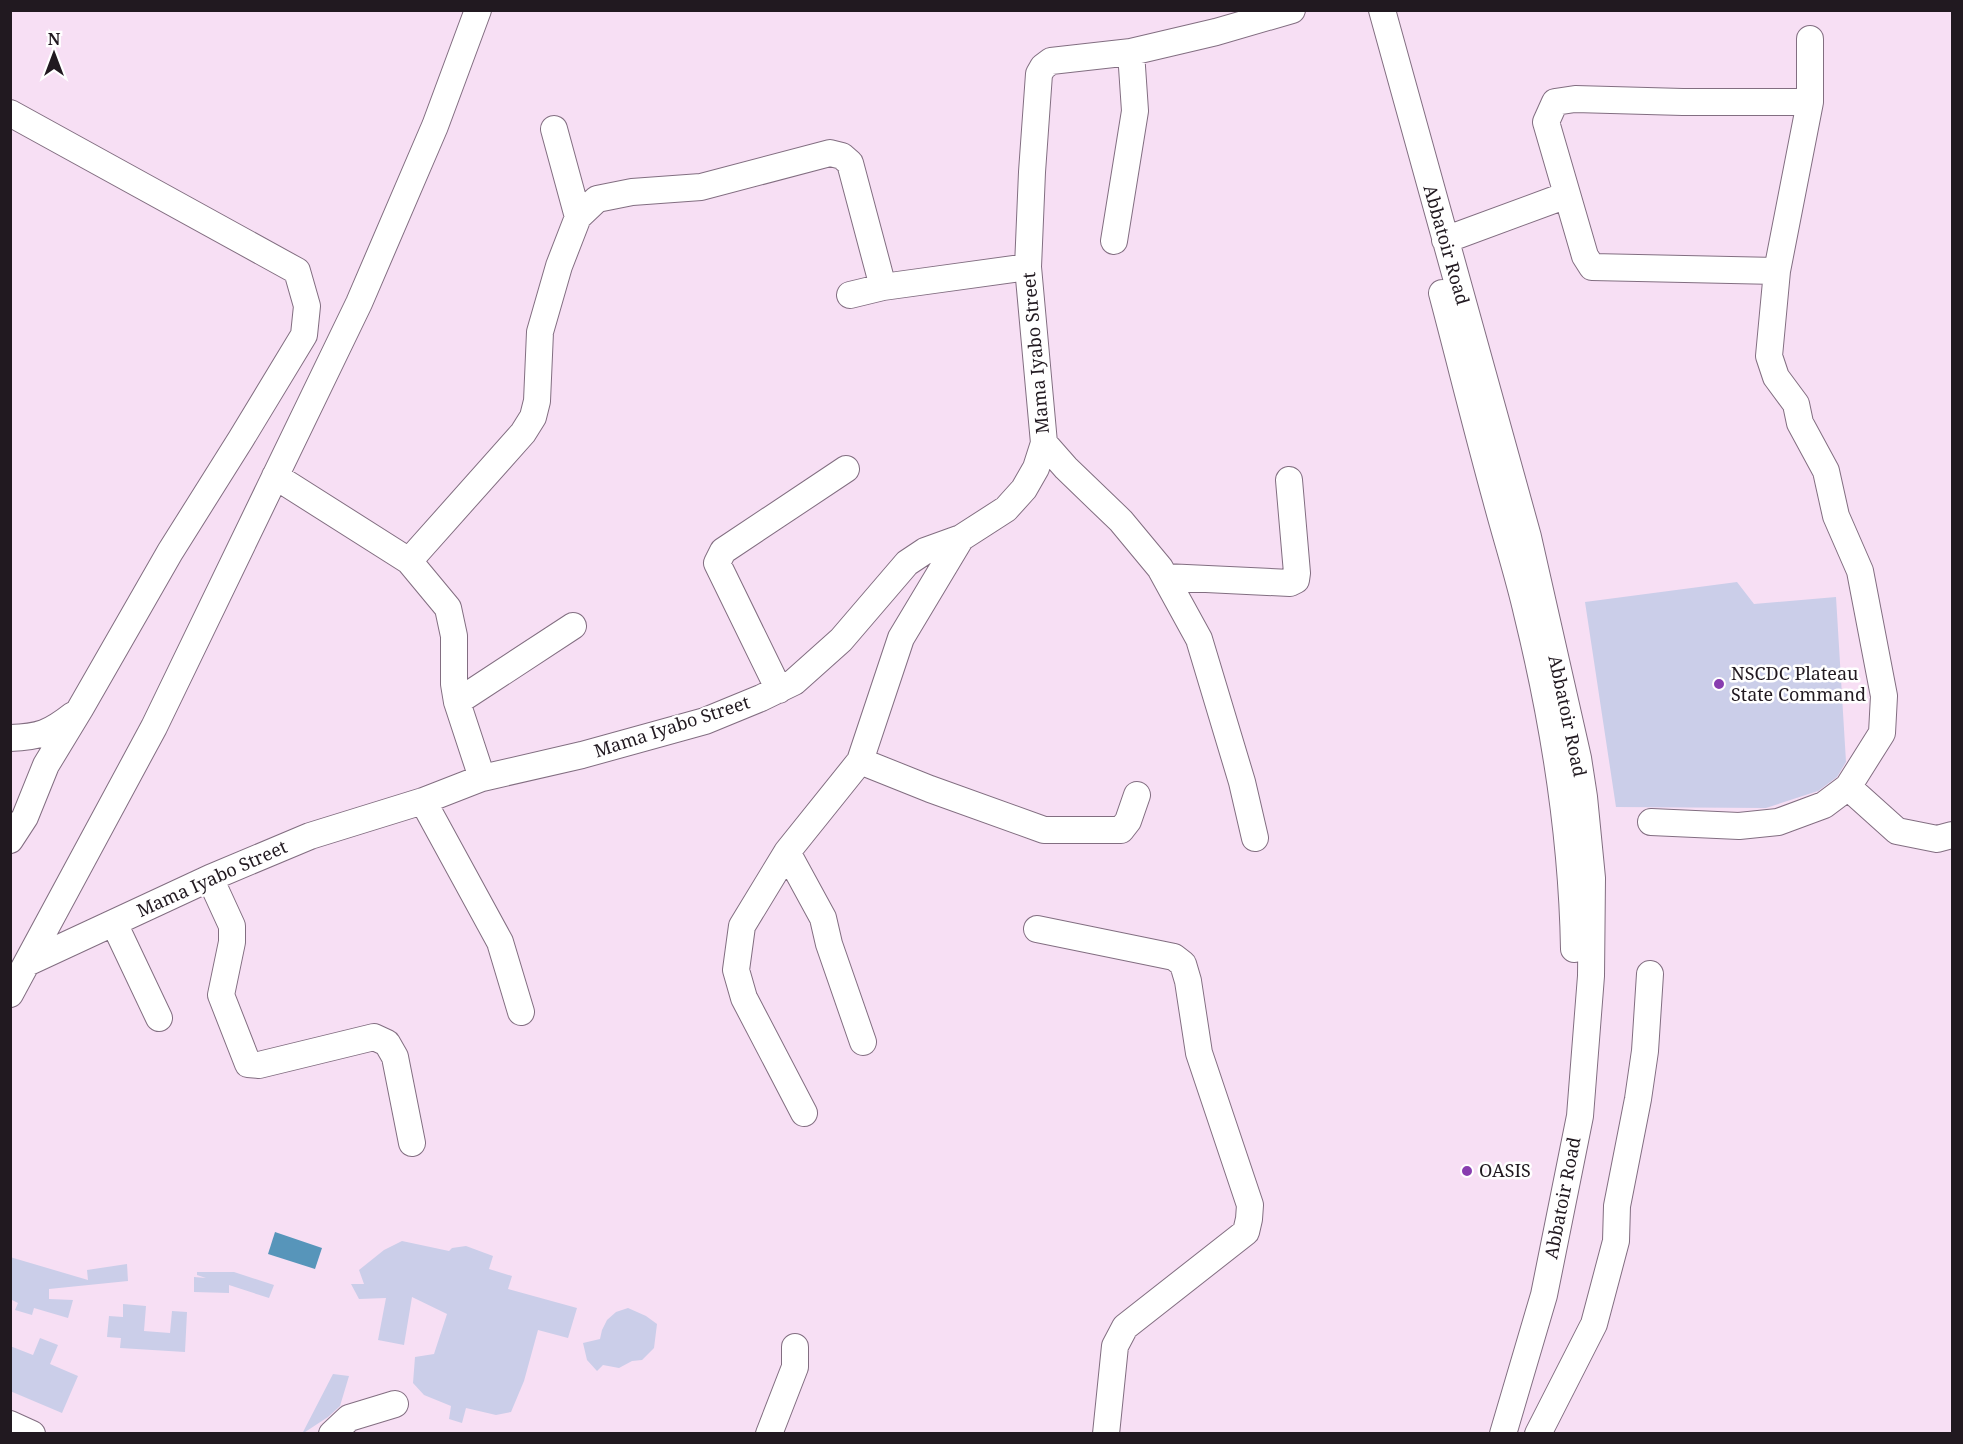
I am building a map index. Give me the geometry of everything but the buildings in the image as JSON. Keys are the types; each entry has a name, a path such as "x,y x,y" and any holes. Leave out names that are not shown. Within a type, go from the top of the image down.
{"street":[{"path":"10,994 154,727 368,282 435,126 478,10"},
{"name":"Mama Iyabo Street","path":"27,963 210,878 310,836 423,801 482,778 582,755 705,721 794,682 841,640 907,563 925,551 961,538 1006,509 1024,489 1036,468 1044,443 1028,267 1032,172 1040,74 1043,67 1051,61 1131,52 1216,32 1258,15 1292,10"},
{"name":"Abbatoir Road","path":"1369,10 1529,621 1544,687 1560,780 1573,900 1574,970 1556,1181 1543,1235 1485,1434"},
{"name":"Abbatoir Road","path":"1382,10 1528,537 1578,758 1592,878 1591,976 1580,1116 1544,1295 1503,1434"},
{"path":"1651,822 1739,826 1778,822 1824,805 1848,787 1882,734 1884,696 1860,572 1836,516 1826,471 1800,423 1796,404 1776,377 1769,356 1777,271 1810,102 1810,39"},
{"path":"1114,241 1135,111 1131,52"},
{"path":"1777,271 1592,267 1585,256 1546,122 1555,102 1575,99 1810,102"},
{"path":"10,113 297,271 307,306 304,335 170,552 46,765 25,817 10,840"},
{"path":"554,129 578,217"},
{"path":"409,561 523,433 533,417 537,401 540,332 559,266 578,217 597,199 632,192 701,187 830,153 842,156 850,163 883,287"},
{"path":"1445,240 1567,195"},
{"path":"850,295 883,287 1028,267"},
{"path":"1044,443 1066,468 1121,521 1166,577 1200,639 1242,782 1255,838"},
{"path":"779,690 717,563 723,551 846,469"},
{"path":"275,476 409,561 448,608 454,636 454,684 457,702 482,778"},
{"path":"1166,577 1290,583 1296,580 1289,480"},
{"path":"804,1113 744,998 736,970 742,926 787,852 860,761 901,638 961,538"},
{"path":"457,702 573,626"},
{"path":"10,740 34,737 56,728 80,709"},
{"path":"10,740 46,765"},
{"path":"860,761 1044,831 1121,830 1128,821 1137,795"},
{"path":"1848,787 1897,831 1937,839 1953,835"},
{"path":"423,801 500,942 521,1012"},
{"path":"787,852 823,918 829,944 863,1042"},
{"path":"210,878 232,926 232,942 221,995 248,1064 259,1065 374,1037 387,1043 395,1057 412,1143"},
{"path":"114,923 159,1018"},
{"path":"1037,929 1174,957 1183,964 1188,981 1199,1053 1250,1205 1245,1232 1125,1327 1115,1346 1106,1434"},
{"path":"1538,1434 1594,1324 1614,1250 1617,1206 1645,1051 1650,975"},
{"path":"769,1434 795,1367 795,1347"},
{"path":"332,1434 349,1418 395,1404"},
{"path":"10,1424 32,1434"}],"water":[{"path":"275,1232 322,1248 315,1269 268,1254"}],"place":[{"name":"NSCDC Plateau State Command","path":"1719,684"},
{"name":"OASIS","path":"1467,1171"}]}
